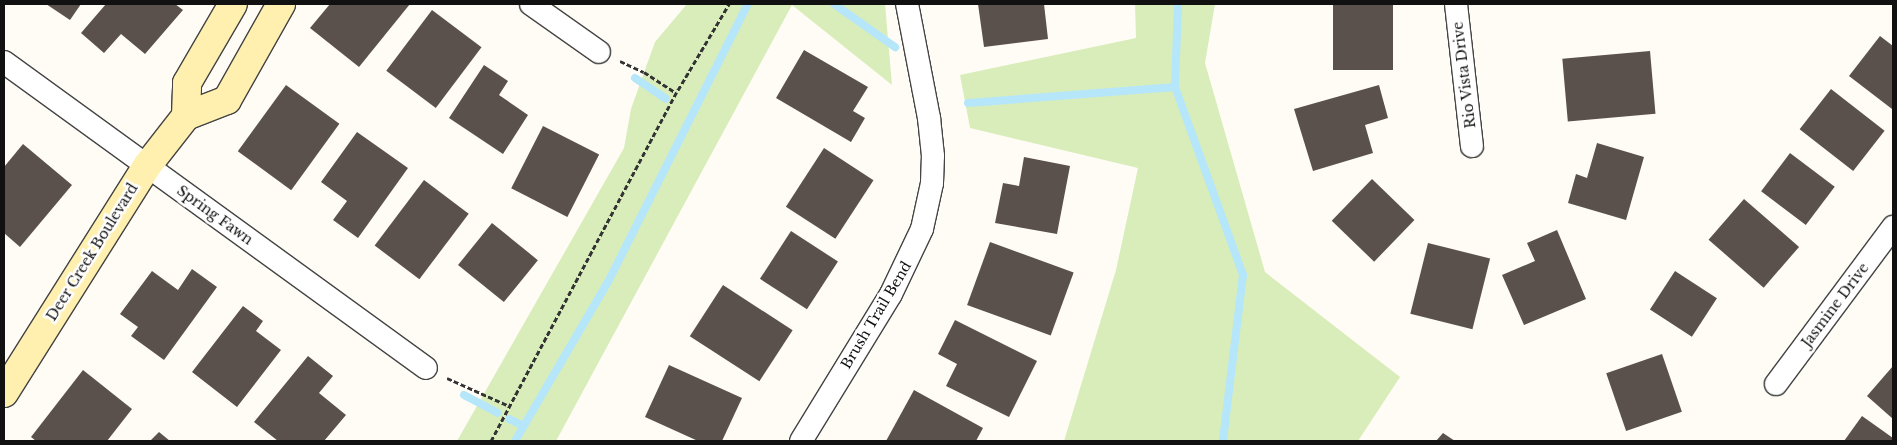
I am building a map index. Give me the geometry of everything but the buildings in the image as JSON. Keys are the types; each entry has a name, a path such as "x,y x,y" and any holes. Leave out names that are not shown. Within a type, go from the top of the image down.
{"street":[{"path":"233,4 187,83 186,116 227,100 281,4"},
{"path":"531,4 599,52"},
{"name":"Brush Trail Bend","path":"801,441 891,294 922,229 932,183 933,156 929,118 907,4"},
{"name":"Rio Vista Drive","path":"1456,4 1472,146"},
{"name":"Spring Fawn","path":"4,62 426,368"},
{"name":"Deer Creek Boulevard","path":"4,393 147,166 186,116"},
{"name":"Jasmine Drive","path":"1776,384 1893,227"}],"path":[{"path":"491,441 676,93 729,4"},
{"path":"599,52 644,72 676,93"},
{"path":"426,368 510,406"}],"green space":[{"path":"687,4 885,4 892,85 792,5 556,441 457,441 624,148 631,109 655,42"},
{"path":"1135,4 1215,4 1205,63 1265,272 1400,377 1358,441 1064,441 1116,270 1138,168 970,128 960,75 1136,38"}],"waterway":[{"path":"515,441 608,282 748,4"},
{"path":"834,4 895,47"},
{"path":"1178,4 1175,87 1243,275 1223,441"},
{"path":"635,78 666,99"},
{"path":"968,103 1175,87"},
{"path":"464,395 498,413"},
{"path":"509,419 522,425"}]}
